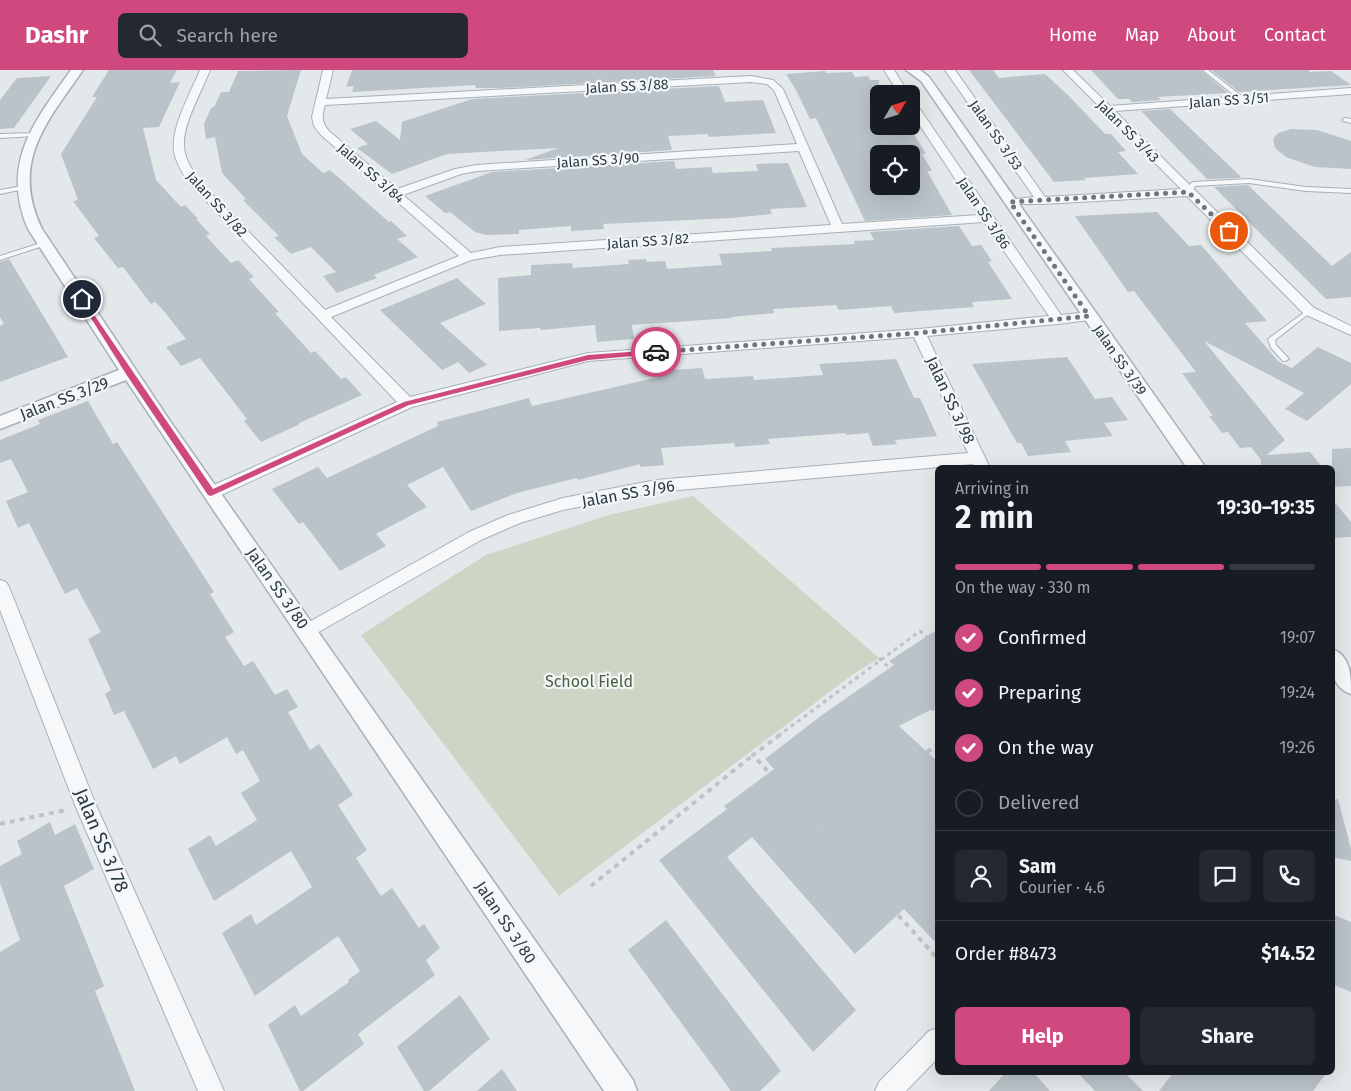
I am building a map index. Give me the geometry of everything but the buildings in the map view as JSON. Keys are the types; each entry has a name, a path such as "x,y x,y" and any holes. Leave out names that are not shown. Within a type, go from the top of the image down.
{"street":[{"name":"Jalan SS 3/80","path":"77,70 40,122 26,158 22,188 33,228 73,284 128,372 308,631 622,1091"},
{"name":"Jalan SS 3/82","path":"205,70 180,132 178,141 180,162 196,184 321,316 407,403"},
{"name":"Jalan SS 3/84","path":"328,70 316,117 319,126 325,134 468,256"},
{"path":"889,70 898,85"},
{"name":"Jalan SS 3/53","path":"950,70 1042,200"},
{"name":"Jalan SS 3/43","path":"1068,70 1309,311 1351,331"},
{"name":"Jalan SS 3/39","path":"921,73 1195,465"},
{"name":"Jalan SS 3/88","path":"320,102 751,79 770,82 778,89 838,228"},
{"name":"Jalan SS 3/51","path":"1107,109 1351,91"},
{"name":"Jalan SS 3/86","path":"920,118 1058,320"},
{"name":"Jalan SS 3/90","path":"395,194 459,171 477,168 804,147"},
{"path":"1010,202 1188,192"},
{"name":"Jalan SS 3/82","path":"321,316 468,256 500,251 987,218"},
{"path":"211,493 407,403 588,358 919,333 1089,316"},
{"name":"Jalan SS 3/98","path":"919,333 980,463"},
{"name":"Jalan SS 3/29","path":"0,423 128,372"},
{"name":"Jalan SS 3/96","path":"952,465 980,463"},
{"name":"Jalan SS 3/96","path":"308,631 475,536 514,519 563,504 656,486 935,466"},
{"name":"Jalan SS 3/78","path":"0,587 86,805 211,1091"},
{"path":"1335,662 1351,684"},
{"path":"888,1091 935,1043"}],"lane":[{"path":"1205,70 1242,99"},
{"path":"0,136 35,134"},
{"path":"1188,192 1193,184 1249,181 1306,189 1351,191"},
{"path":"0,192 22,188"},
{"path":"0,258 44,244"},
{"path":"1285,359 1273,346 1271,339 1309,311"}],"path":[{"path":"591,886 753,756 854,680 879,658 920,631 935,644"},
{"path":"879,658 935,711"},
{"path":"863,800 935,746"},
{"path":"753,756 935,956"},
{"path":"0,824 86,805"}],"green space":[{"name":"School Field","path":"693,496 879,658 852,675 559,896 361,635 486,555 609,515"}],"way so far":[{"path":"656,352 919,333 1089,316 1010,202 1188,192 1229,231"}],"route":[{"path":"82,299 128,372 211,493 407,403 588,358 656,352"}]}
